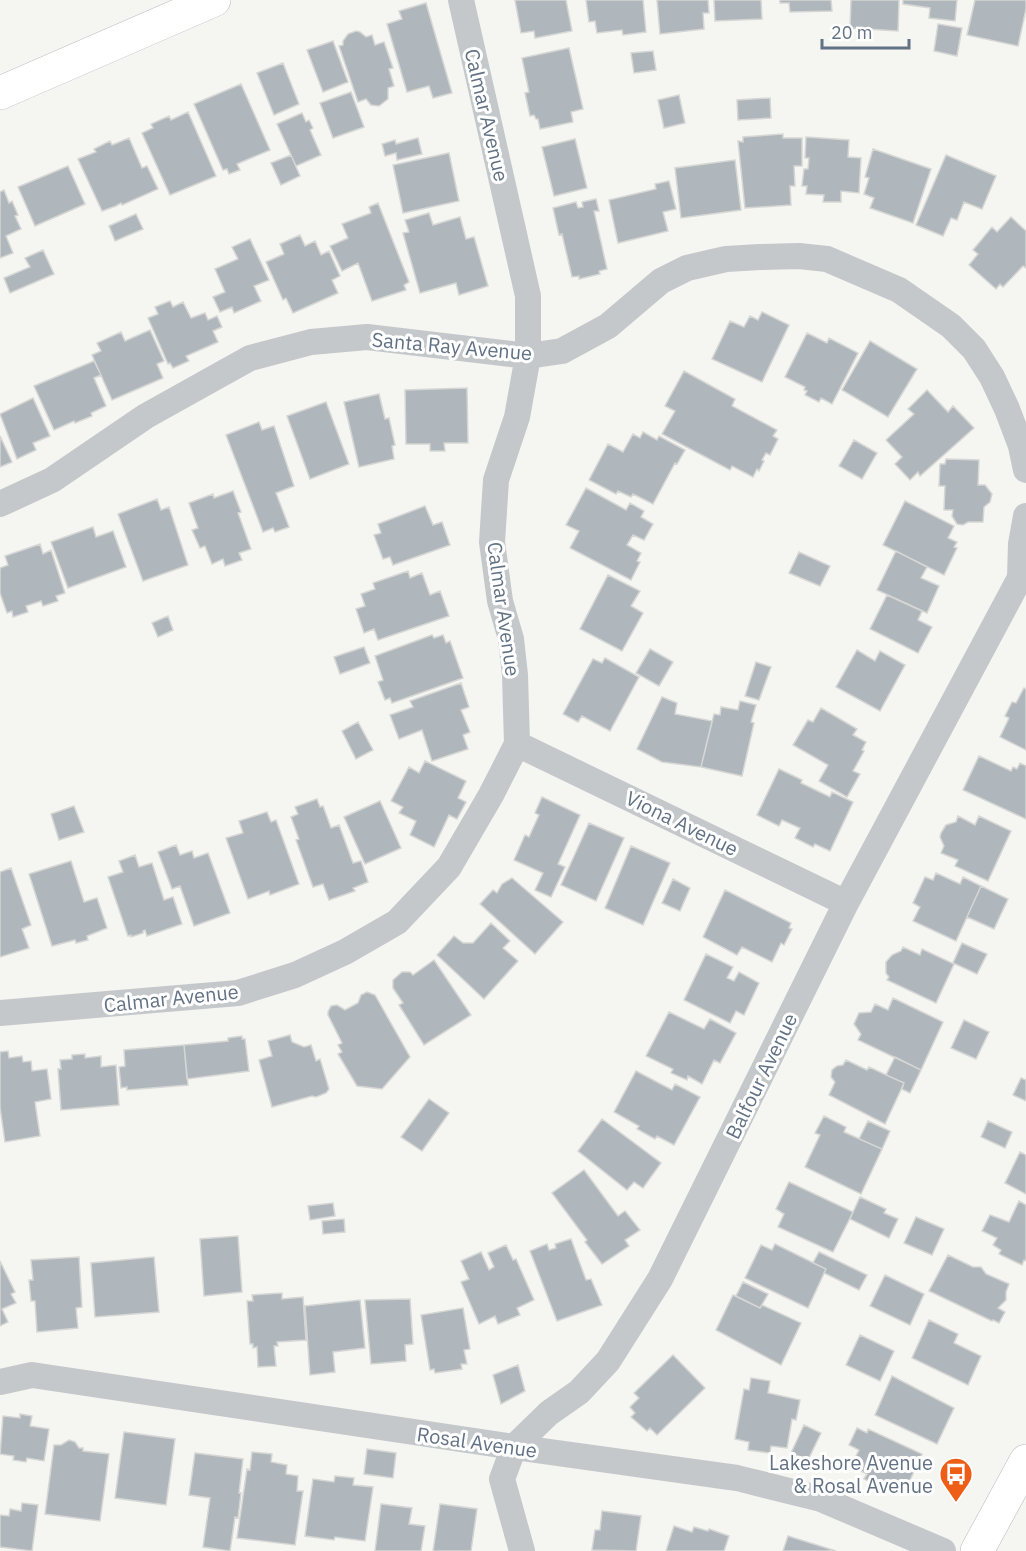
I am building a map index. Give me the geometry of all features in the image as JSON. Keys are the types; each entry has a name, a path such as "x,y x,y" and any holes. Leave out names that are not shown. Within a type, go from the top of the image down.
{"street":[{"path":"0,93 214,0"},
{"name":"Calmar Avenue","path":"0,1013 238,993 295,975 345,952 397,922 449,867 491,795 517,744 515,675 512,651 500,601 492,542 496,480 517,417 528,356 528,296 461,0"},
{"name":"Santa Ray Avenue","path":"0,504 52,480 146,416 250,358 311,342 368,337 528,356 562,351 608,326 661,281 687,267 726,259 760,257 799,256 827,259 899,291 951,326 974,349 992,377 1021,446 1026,470"},
{"path":"1023,580 1021,544 1026,516"},
{"name":"Balfour Avenue","path":"522,1551 501,1479 514,1447 549,1413 579,1392 608,1361 660,1279 846,903 1023,580"},
{"name":"Viona Avenue","path":"517,744 846,903"},
{"name":"Rosal Avenue","path":"0,1382 32,1375 737,1478 821,1500 943,1551"},
{"path":"977,1551 1026,1461"}],"building":[{"path":"515,0 566,0 572,31 535,38 534,31 521,33"},
{"path":"586,0 643,0 646,32 623,35 622,30 597,33 595,21 589,22"},
{"path":"657,0 708,0 709,13 703,13 704,29 660,34"},
{"path":"714,0 761,0 762,19 715,21"},
{"path":"780,0 831,0 832,11 790,12 789,3 780,3"},
{"path":"851,0 899,0 898,31 850,28"},
{"path":"903,0 957,0 955,21 929,18 930,8 903,4"},
{"path":"975,0 1026,0 1018,46 967,35"},
{"path":"426,3 452,93 433,98 429,86 407,92 387,24 402,19 399,11"},
{"path":"938,24 962,28 957,56 934,51"},
{"path":"356,31 366,37 372,35 375,45 384,42 393,68 389,69 394,86 388,88 388,99 379,106 371,105 366,99 358,102 339,46 343,45 348,34"},
{"path":"333,41 348,82 323,92 307,50"},
{"path":"569,48 583,109 571,112 573,122 540,129 538,119 534,115 530,116 525,93 529,92 522,58"},
{"path":"653,51 656,70 634,73 631,53"},
{"path":"283,63 299,104 274,115 257,73"},
{"path":"241,84 270,150 237,164 240,170 229,174 227,169 223,170 194,104"},
{"path":"351,92 364,127 333,138 320,103"},
{"path":"679,95 685,123 664,128 658,100"},
{"path":"770,98 771,118 738,120 737,100"},
{"path":"188,112 216,176 170,195 142,133 153,128 151,124 169,116 171,120"},
{"path":"302,113 306,122 309,120 313,128 310,130 321,155 296,166 277,124"},
{"path":"783,134 783,138 802,138 802,166 794,166 795,186 790,186 791,205 745,208 738,141 743,142 743,137"},
{"path":"806,137 849,140 848,157 861,158 859,193 841,191 841,202 823,202 824,195 806,194 807,186 802,186 804,169 808,169 809,158 805,158"},
{"path":"129,138 142,168 147,166 158,189 102,211 78,159 96,152 94,149 110,141 112,145"},
{"path":"418,138 422,154 397,160 396,153 385,156 382,144 395,140 396,144"},
{"path":"575,139 587,188 554,196 542,147"},
{"path":"873,149 931,169 913,223 870,208 874,198 864,194 869,178 865,177"},
{"path":"449,153 459,201 403,213 393,165"},
{"path":"291,155 300,176 281,185 271,163"},
{"path":"946,155 996,176 982,209 964,202 957,220 951,218 943,236 916,225"},
{"path":"735,160 741,210 681,218 675,168"},
{"path":"68,166 85,204 35,226 18,187"},
{"path":"669,181 676,209 663,212 668,231 618,243 609,200 656,189 655,184"},
{"path":"4,190 9,203 12,201 21,229 6,236 13,253 0,258 0,192"},
{"path":"596,199 599,211 594,211 607,269 599,271 600,274 579,279 579,276 572,277 553,208 576,202 578,208 583,207 582,202"},
{"path":"378,203 409,282 404,285 406,290 372,301 358,263 342,271 330,246 348,238 342,224 371,213 369,207"},
{"path":"429,213 433,225 460,217 466,239 474,237 488,286 459,295 456,283 420,293 403,233 409,232 405,220"},
{"path":"136,214 143,229 115,241 109,226"},
{"path":"1011,217 1026,231 1026,268 1023,266 1003,287 1000,284 996,289 969,265 978,254 973,250 992,227 997,232"},
{"path":"300,235 305,246 315,241 321,255 329,251 340,276 332,280 338,293 293,313 286,298 283,300 266,262 284,254 280,244"},
{"path":"250,239 269,280 254,286 261,301 234,313 232,307 220,312 213,297 225,292 215,269 238,259 232,247"},
{"path":"43,250 54,274 10,293 4,278 30,267 25,258"},
{"path":"170,301 173,307 183,302 191,318 205,313 208,320 217,316 222,327 213,331 218,342 186,356 189,361 173,368 170,363 168,364 148,318 158,314 155,307"},
{"path":"762,312 789,325 762,382 712,359 730,321 744,327 750,316 758,320"},
{"path":"150,330 164,361 157,364 163,378 112,400 92,355 101,351 97,343 121,332 125,341"},
{"path":"807,333 827,343 829,338 858,353 832,404 821,398 819,402 805,395 807,391 804,390 805,387 785,377"},
{"path":"870,341 917,369 888,417 842,390"},
{"path":"94,361 101,375 94,378 106,406 91,413 92,416 54,430 34,386"},
{"path":"684,371 735,399 732,406 777,430 773,436 778,439 770,455 766,453 759,471 757,469 753,477 732,466 730,470 662,434 675,411 665,406"},
{"path":"467,388 468,443 444,443 445,451 430,451 430,444 406,444 405,390"},
{"path":"927,390 948,412 953,406 974,428 920,476 918,472 910,480 895,464 902,457 886,440 914,414 908,409"},
{"path":"379,394 385,419 389,418 395,445 392,446 394,459 359,467 344,402"},
{"path":"33,398 50,436 33,443 36,450 17,459 0,414"},
{"path":"326,402 349,464 310,479 287,416"},
{"path":"259,422 262,430 274,426 294,486 276,493 289,527 275,532 273,528 263,532 226,435"},
{"path":"643,432 657,440 659,436 685,450 677,464 675,463 653,504 633,494 631,497 618,491 616,494 589,480 608,444 623,452 633,434 640,438"},
{"path":"0,436 12,462 0,467"},
{"path":"854,440 877,453 862,479 839,466"},
{"path":"946,459 979,460 978,485 985,485 992,494 990,502 984,507 983,522 957,524 952,516 953,510 944,510 945,486 939,486 940,464 945,464"},
{"path":"586,488 626,510 630,503 644,511 641,517 653,524 644,540 633,535 627,545 641,553 637,561 640,562 631,580 570,548 579,531 566,525"},
{"path":"233,491 251,549 239,553 242,560 225,566 223,559 212,564 205,546 200,548 192,530 198,528 189,503 213,494 214,498"},
{"path":"157,499 161,510 169,507 188,565 143,581 118,514"},
{"path":"905,501 954,526 948,538 957,542 954,547 957,548 944,575 883,545"},
{"path":"425,506 433,525 442,522 450,545 393,565 390,557 383,559 374,535 381,533 378,524"},
{"path":"93,527 96,537 113,531 126,567 68,588 51,542"},
{"path":"40,544 43,554 51,550 65,593 56,596 58,601 43,606 41,601 26,606 28,612 13,617 12,611 7,613 0,593 0,568 8,565 5,556"},
{"path":"896,551 927,567 921,578 939,586 927,613 877,590"},
{"path":"799,552 830,566 820,586 789,573"},
{"path":"408,571 410,578 422,573 430,595 440,591 449,616 378,640 374,629 364,633 356,609 365,606 361,594 375,589 373,583"},
{"path":"608,575 640,591 631,606 643,613 622,651 580,629"},
{"path":"887,595 922,611 918,620 932,627 918,653 870,629"},
{"path":"168,616 173,630 158,637 152,623"},
{"path":"432,635 434,638 443,635 446,643 450,641 463,678 392,703 390,698 385,700 378,682 383,680 375,656"},
{"path":"364,647 370,663 340,674 334,657"},
{"path":"650,649 673,662 659,686 636,673"},
{"path":"857,650 875,661 880,651 905,665 880,711 836,687"},
{"path":"605,658 639,677 610,731 582,716 578,722 563,714 593,659 602,663"},
{"path":"756,662 771,667 759,700 745,696"},
{"path":"461,683 469,707 461,710 470,732 463,735 468,749 432,761 422,730 399,739 390,715 413,707 410,701"},
{"path":"1024,688 1026,689 1026,750 1000,737 1009,718 1005,716 1012,702 1016,703"},
{"path":"662,697 677,703 675,714 712,721 701,767 662,762 637,749"},
{"path":"740,701 756,705 742,776 701,767 714,714 720,715 721,707 738,710"},
{"path":"821,708 857,729 853,735 866,742 862,750 864,751 853,771 860,774 847,797 819,781 828,765 793,745 808,720 813,722"},
{"path":"358,722 373,750 356,759 342,731"},
{"path":"979,756 1011,771 1013,767 1017,769 1020,763 1026,766 1026,819 963,790"},
{"path":"425,761 466,781 458,798 466,802 457,819 449,815 434,847 410,835 416,821 399,813 403,807 391,801 409,767 419,773"},
{"path":"779,769 830,797 832,792 853,802 830,851 815,844 813,847 795,838 800,828 782,820 779,826 757,815"},
{"path":"542,797 580,815 558,864 565,867 551,897 535,890 543,873 514,860 525,835 529,837 539,815 535,813"},
{"path":"317,799 320,807 323,806 331,828 339,825 353,863 361,861 368,882 353,888 355,891 329,900 323,884 313,887 296,840 299,839 291,817 298,814 295,807"},
{"path":"380,801 401,848 365,864 344,817"},
{"path":"74,806 84,832 59,840 51,814"},
{"path":"267,812 271,822 276,820 299,884 270,895 269,891 248,899 226,838 243,833 239,821"},
{"path":"958,816 975,825 979,816 1011,831 988,881 955,866 958,860 941,853 944,846 940,837 941,833 946,825 956,822"},
{"path":"589,823 624,838 596,901 561,885"},
{"path":"176,845 180,855 192,851 194,858 208,853 230,913 194,926 180,886 172,889 158,852"},
{"path":"631,846 670,863 643,925 605,908"},
{"path":"135,855 139,867 152,863 164,900 173,897 182,924 147,936 145,930 143,933 128,936 108,877 123,872 119,861"},
{"path":"71,861 84,902 97,898 107,928 87,936 88,940 76,943 75,940 52,946 29,874"},
{"path":"11,868 31,925 22,929 29,948 0,957 0,872"},
{"path":"936,873 960,884 963,877 981,886 956,941 913,921 920,907 913,903 925,877 933,880"},
{"path":"512,878 563,922 535,954 480,904 493,890 497,893 502,884"},
{"path":"673,879 690,888 680,911 662,903"},
{"path":"981,886 1008,899 994,929 967,917"},
{"path":"725,890 791,923 789,928 792,929 784,945 781,943 772,962 742,947 737,955 703,937"},
{"path":"491,923 510,941 503,948 518,961 484,999 437,955 454,936 463,943 473,943"},
{"path":"962,943 987,954 977,974 953,963"},
{"path":"903,947 920,955 922,949 954,964 936,1003 887,980 889,977 886,973 886,962"},
{"path":"706,954 733,967 727,978 734,981 739,972 759,983 744,1015 736,1011 730,1023 684,1000"},
{"path":"434,960 471,1015 424,1045 399,1005 403,1003 393,988 393,980 402,972 410,972 413,975"},
{"path":"367,992 375,995 410,1057 382,1089 357,1086 338,1054 342,1052 338,1045 342,1043 328,1015 331,1006 337,1005 345,1010 358,1003 361,995"},
{"path":"893,998 943,1022 921,1070 858,1040 861,1034 854,1024 859,1013 871,1012 875,1004 888,1010"},
{"path":"669,1012 704,1029 710,1019 736,1033 720,1063 714,1060 702,1084 688,1076 687,1080 671,1073 673,1069 646,1056"},
{"path":"964,1020 989,1032 976,1059 951,1048"},
{"path":"290,1035 292,1042 304,1047 311,1045 316,1061 320,1059 329,1089 326,1093 316,1097 312,1096 272,1107 259,1060 272,1056 268,1041"},
{"path":"242,1036 242,1039 245,1039 249,1071 187,1079 184,1045 228,1041 228,1038"},
{"path":"184,1045 188,1085 127,1090 127,1087 121,1088 119,1067 125,1066 124,1050"},
{"path":"8,1051 9,1058 22,1056 23,1062 31,1061 32,1071 47,1069 51,1099 35,1102 40,1136 5,1142 0,1107 0,1052"},
{"path":"85,1054 85,1058 101,1056 101,1067 116,1065 119,1105 61,1110 58,1069 61,1069 60,1060 72,1059 72,1055"},
{"path":"895,1057 921,1070 910,1093 902,1089 904,1083 886,1075"},
{"path":"846,1060 867,1070 869,1067 904,1083 885,1124 829,1095 835,1082 831,1077 832,1070 843,1065"},
{"path":"636,1071 672,1090 675,1084 700,1097 674,1145 657,1136 655,1139 637,1129 639,1126 614,1112"},
{"path":"1021,1078 1026,1080 1026,1101 1013,1095"},
{"path":"429,1099 449,1113 422,1151 401,1137"},
{"path":"824,1116 846,1127 844,1132 882,1149 861,1194 805,1167 820,1135 815,1133"},
{"path":"602,1119 661,1163 643,1188 634,1182 627,1190 578,1151"},
{"path":"868,1121 890,1131 882,1149 859,1139"},
{"path":"988,1121 1012,1132 1005,1148 981,1137"},
{"path":"1020,1152 1026,1155 1026,1194 1005,1183"},
{"path":"584,1170 618,1216 625,1211 640,1230 625,1240 629,1246 602,1264 552,1193"},
{"path":"789,1182 853,1212 833,1252 778,1227 784,1214 776,1209"},
{"path":"860,1197 886,1209 884,1213 898,1219 889,1238 850,1219"},
{"path":"1019,1201 1026,1205 1026,1261 1024,1260 1022,1265 999,1254 1001,1250 993,1245 997,1238 982,1231 990,1215 1009,1222"},
{"path":"333,1203 335,1216 310,1220 308,1206"},
{"path":"916,1217 944,1229 932,1255 904,1243"},
{"path":"344,1219 345,1232 323,1234 322,1221"},
{"path":"238,1236 242,1292 204,1296 200,1239"},
{"path":"571,1239 586,1280 591,1279 602,1305 557,1321 530,1251 547,1244 549,1250 556,1248 555,1244"},
{"path":"775,1244 826,1269 808,1308 745,1278 761,1245 772,1250"},
{"path":"506,1245 513,1260 516,1259 534,1300 517,1308 520,1315 498,1324 495,1316 479,1324 461,1282 469,1279 461,1261 481,1252 489,1270 494,1267 488,1253"},
{"path":"819,1252 867,1275 859,1290 824,1273 826,1269 813,1263"},
{"path":"948,1255 973,1267 981,1267 986,1274 1009,1284 1006,1300 998,1308 1005,1312 999,1323 929,1291"},
{"path":"79,1257 82,1307 76,1308 78,1328 37,1332 35,1301 31,1301 29,1280 33,1280 31,1260"},
{"path":"154,1257 159,1312 95,1317 91,1263"},
{"path":"0,1261 15,1292 11,1294 16,1303 2,1309 8,1322 0,1326"},
{"path":"885,1275 924,1294 910,1325 870,1306"},
{"path":"743,1282 768,1294 760,1308 736,1296"},
{"path":"282,1293 282,1299 303,1297 306,1340 277,1342 278,1346 274,1346 276,1366 258,1367 257,1347 253,1348 253,1344 250,1344 247,1301 253,1301 252,1295"},
{"path":"733,1295 801,1323 781,1365 716,1330"},
{"path":"410,1299 413,1344 405,1345 406,1361 371,1364 365,1300"},
{"path":"360,1300 365,1348 333,1352 335,1372 310,1375 305,1306"},
{"path":"463,1308 470,1349 464,1350 467,1364 461,1364 462,1369 435,1373 434,1369 430,1370 421,1315"},
{"path":"929,1320 958,1334 954,1343 981,1356 968,1385 912,1358"},
{"path":"860,1335 894,1351 880,1381 846,1365"},
{"path":"673,1355 705,1388 657,1435 650,1428 647,1431 631,1417 635,1413 630,1407 639,1398 634,1393"},
{"path":"518,1365 525,1391 501,1404 493,1375"},
{"path":"892,1376 954,1408 937,1444 875,1415"},
{"path":"751,1378 770,1381 768,1393 800,1400 796,1420 792,1419 787,1448 771,1446 770,1453 748,1450 749,1442 735,1439 744,1389 749,1390"},
{"path":"20,1414 32,1416 30,1426 49,1429 44,1461 27,1458 26,1462 13,1460 14,1456 0,1454 3,1416 20,1418"},
{"path":"804,1425 821,1433 808,1460 791,1453"},
{"path":"857,1428 867,1433 868,1429 922,1454 905,1491 889,1484 887,1490 864,1479 867,1474 851,1466 859,1450 849,1445"},
{"path":"124,1432 175,1439 166,1505 115,1498"},
{"path":"69,1440 75,1442 79,1448 83,1448 83,1451 109,1454 100,1521 45,1514 54,1445 61,1445"},
{"path":"367,1449 396,1453 393,1478 364,1474"},
{"path":"252,1452 272,1454 271,1462 287,1465 286,1474 298,1476 297,1491 303,1491 295,1545 237,1538 247,1469 250,1470"},
{"path":"195,1453 243,1459 238,1518 235,1517 230,1551 203,1547 210,1498 189,1495"},
{"path":"335,1476 354,1478 353,1485 373,1487 365,1541 305,1536 313,1479 334,1482"},
{"path":"22,1503 38,1505 32,1551 0,1547 0,1515 9,1516 10,1509 21,1511"},
{"path":"381,1504 412,1508 409,1524 425,1526 421,1551 375,1551"},
{"path":"440,1504 477,1509 471,1551 433,1551"},
{"path":"602,1511 641,1516 636,1551 592,1550 595,1530 600,1530"},
{"path":"674,1526 692,1532 694,1527 708,1531 709,1529 729,1536 724,1551 666,1551"},
{"path":"788,1536 836,1551 783,1551"}],"place":[{"name":"Lakeshore Avenue & Rosal Avenue","path":"956,1503"}]}
